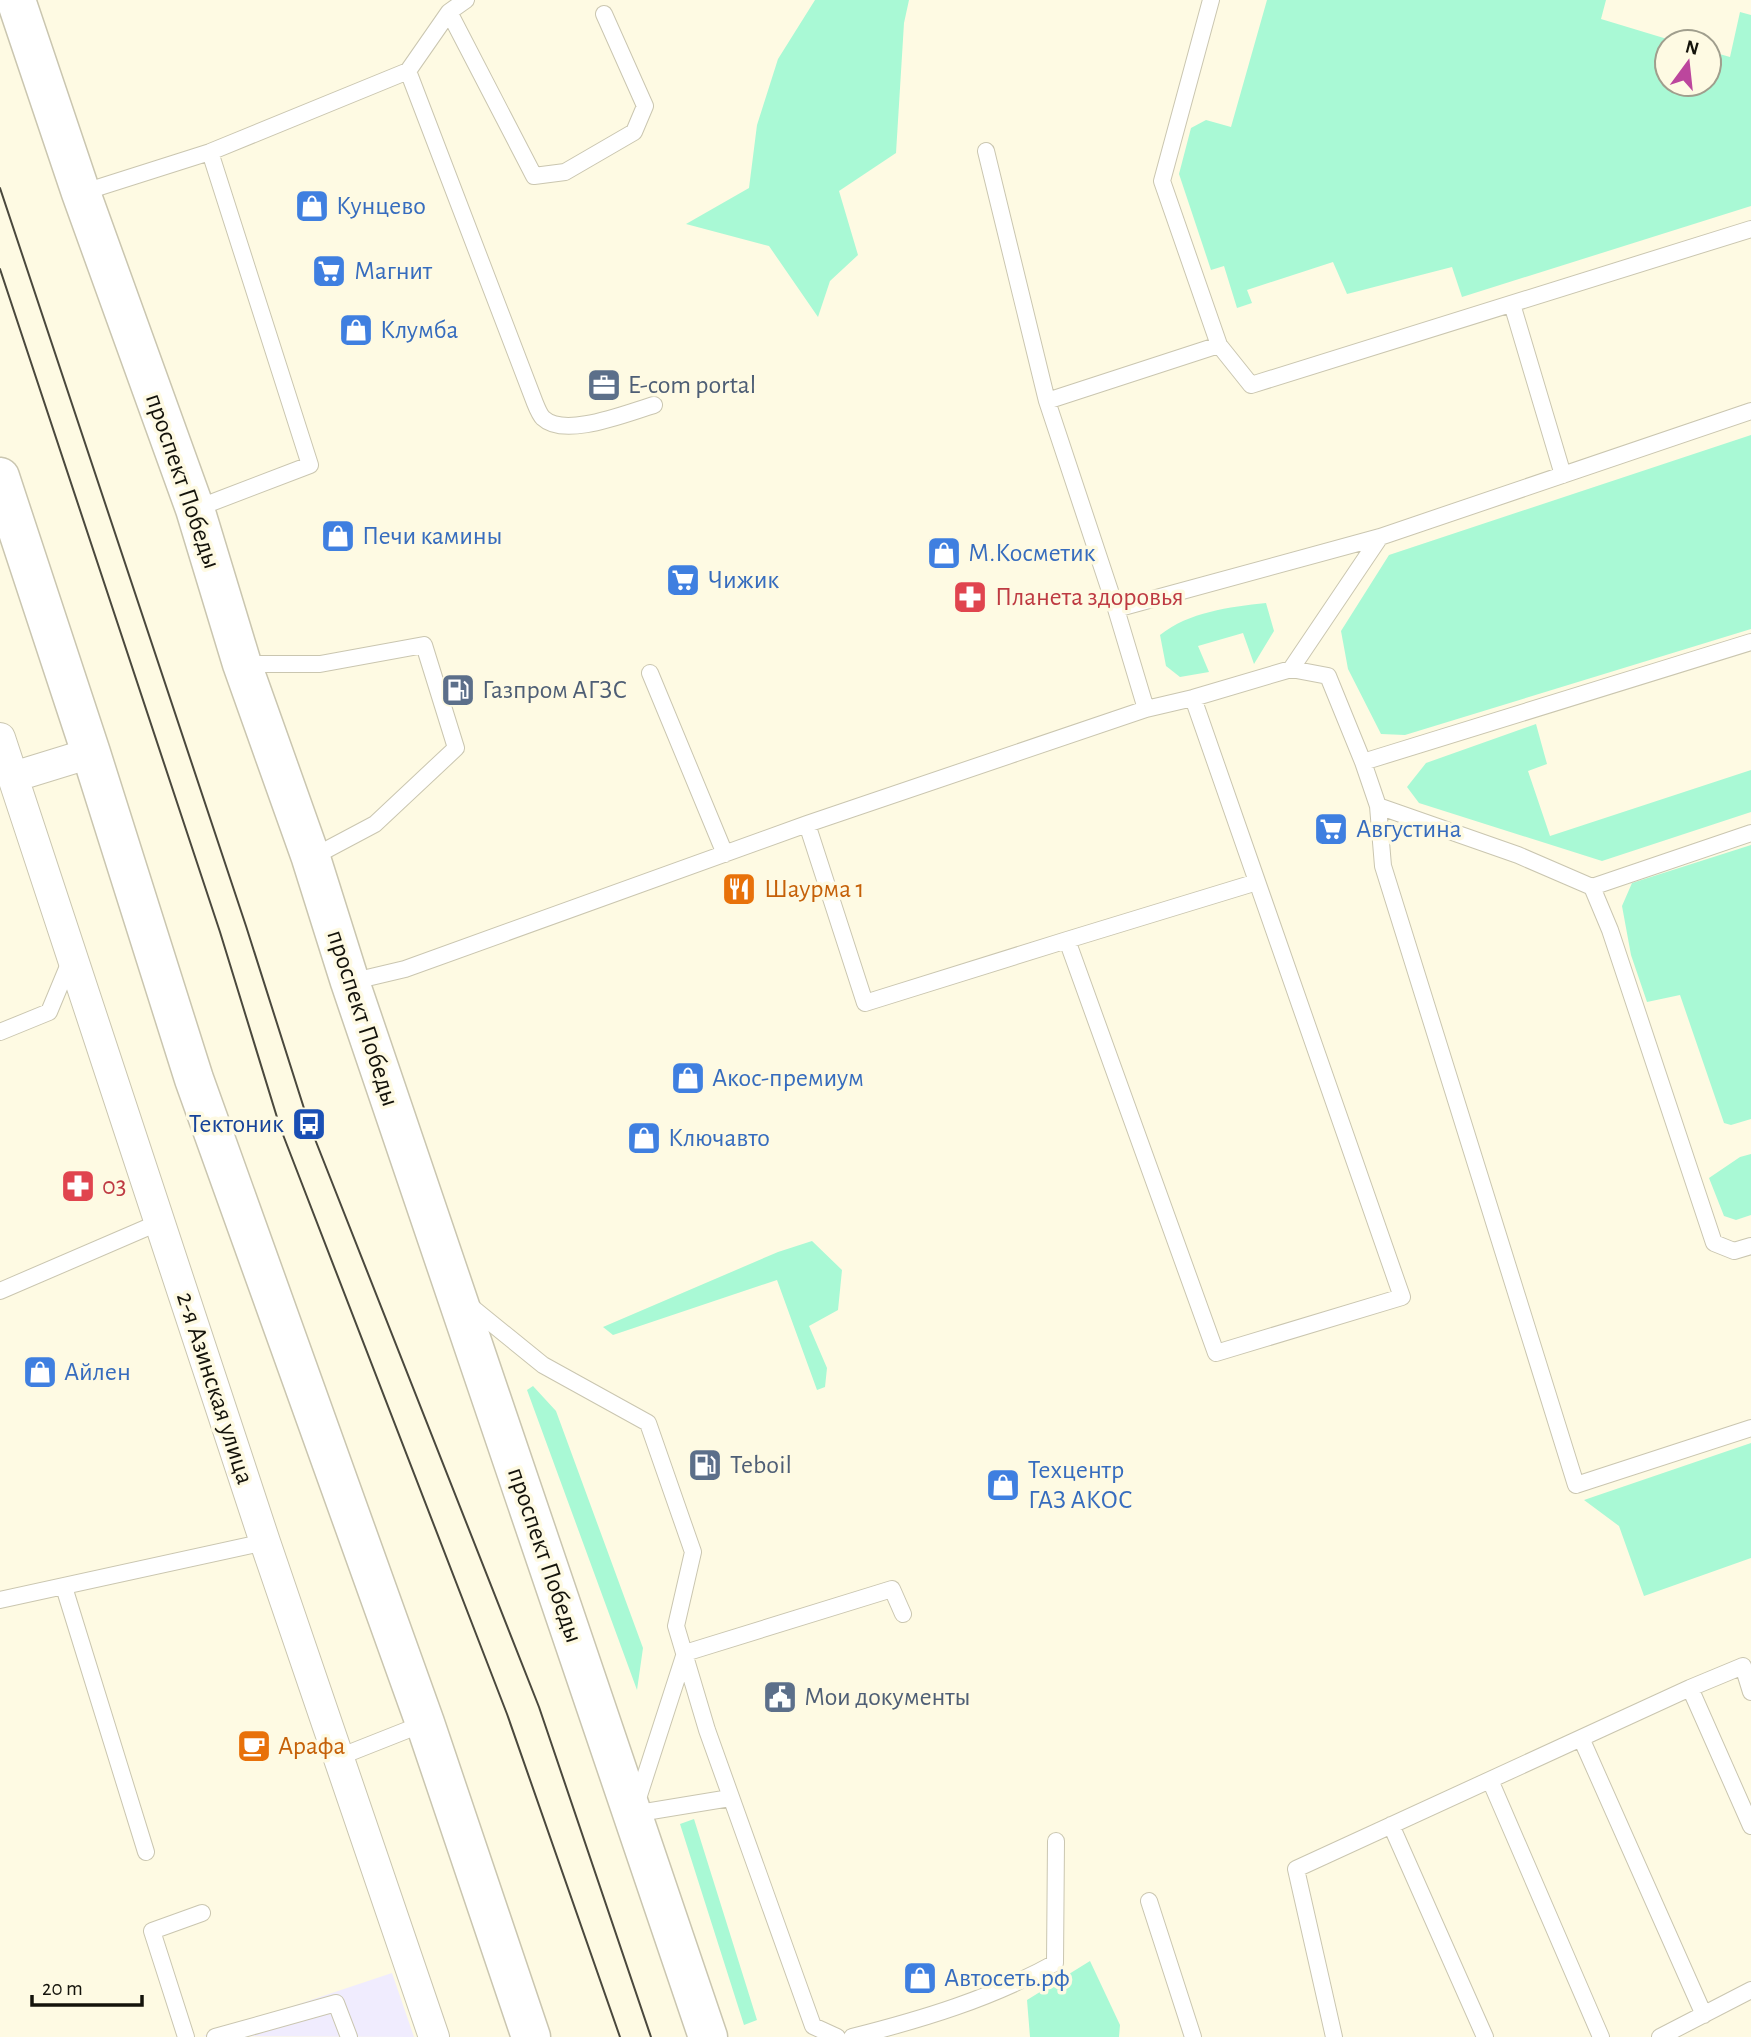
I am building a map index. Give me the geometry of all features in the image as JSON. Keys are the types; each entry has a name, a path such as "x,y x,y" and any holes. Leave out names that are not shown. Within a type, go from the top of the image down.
{"main road":[{"name":"проспект Победы","path":"16,0 81,193 195,509 242,664 311,858 350,982 708,2037"},
{"path":"0,477 91,752 194,1079 425,1723 531,2037"}],"street":[{"name":"2-я Азинская улица","path":"0,738 265,1542 434,2037"},
{"path":"13,777 91,752"}],"lane":[{"path":"81,193 210,152 408,71 449,12 466,0"},
{"path":"1211,0 1162,181 1219,345 1251,385 1751,229"},
{"path":"449,12 534,176 565,172 635,132 646,106 604,15"},
{"path":"408,71 535,404 543,418 556,424 573,426 654,405"},
{"path":"986,151 1047,401 1146,709"},
{"path":"195,509 310,465 210,152"},
{"path":"1512,303 1563,475"},
{"path":"1047,401 1219,345"},
{"path":"1116,610 1380,537 1751,411"},
{"path":"1291,669 1380,537"},
{"path":"1363,762 1751,642"},
{"path":"242,664 320,664 424,645 456,748 375,824 311,858"},
{"path":"350,982 405,969 724,853 1146,709 1291,669 1328,676 1378,806 1383,866 1576,1485 1751,1428"},
{"path":"650,673 724,853"},
{"path":"1067,940 1216,1353 1402,1297 1193,698"},
{"path":"1378,806 1518,855 1592,887 1751,833"},
{"path":"807,824 865,1003 1257,881"},
{"path":"1592,887 1610,930 1714,1243 1734,1251 1751,1246"},
{"path":"0,1032 49,1012 73,953"},
{"path":"0,1291 160,1222"},
{"path":"456,1295 543,1365 648,1423 693,1552 676,1626 707,1730 808,2031 837,2037"},
{"path":"1,1601 265,1542"},
{"path":"64,1587 146,1852"},
{"path":"685,1653 892,1589 903,1614"},
{"path":"685,1653 632,1814 730,1798"},
{"path":"1334,2037 1296,1869 1743,1666 1751,1692"},
{"path":"1690,1688 1751,1826"},
{"path":"339,1757 425,1723"},
{"path":"1581,1738 1704,2014"},
{"path":"1490,1780 1601,2037"},
{"path":"1391,1825 1485,2037"},
{"path":"852,2037 921,2019 1015,1985 1055,1963 1056,1841"},
{"path":"1149,1901 1193,2037"},
{"path":"186,2037 152,1931 202,1913"},
{"path":"1660,2037 1751,1990"},
{"path":"215,2037 336,2003 349,2037"}],"shaded area":[{"path":"392,1973 414,2037 203,2036"}],"green space":[{"path":"815,0 909,0 904,23 896,153 839,191 858,255 830,281 818,317 769,246 686,224 749,188 757,125 778,59"},
{"path":"1267,0 1606,0 1601,19 1653,35 1653,98 1723,98 1723,55 1730,57 1740,12 1751,15 1751,206 1462,297 1452,267 1347,294 1333,262 1247,290 1252,303 1237,308 1224,266 1211,270 1179,174 1191,128 1206,120 1231,127"},
{"path":"1751,435 1751,629 1405,735 1381,734 1348,669 1341,631 1389,555"},
{"path":"1266,603 1274,631 1254,664 1243,633 1198,646 1209,672 1180,677 1166,666 1160,635 1171,627 1210,612"},
{"path":"1536,724 1547,764 1528,771 1550,836 1751,770 1751,812 1602,861 1419,803 1407,787 1426,763"},
{"path":"1751,845 1751,1119 1731,1125 1724,1123 1680,995 1647,1002 1631,955 1622,906 1632,883"},
{"path":"1751,1154 1751,1215 1736,1220 1724,1216 1709,1178 1740,1157"},
{"path":"812,1241 842,1270 838,1310 809,1326 827,1368 825,1387 817,1390 777,1280 613,1335 603,1327 778,1252"},
{"path":"533,1386 556,1411 643,1648 637,1690 527,1390"},
{"path":"1751,1443 1751,1558 1644,1596 1619,1526 1584,1500"},
{"path":"694,1819 757,2020 744,2025 680,1824"},
{"path":"1090,1961 1120,2025 1119,2037 1030,2037 1027,2000"}],"tram line":[{"path":"0,188 246,926 309,1124 539,1707 651,2037"},
{"path":"0,269 220,932 280,1127 507,1714 620,2037"}],"place":[{"name":"Кунцево","path":"312,206"},
{"name":"Магнит","path":"329,271"},
{"name":"Клумба","path":"356,330"},
{"name":"E-com portal","path":"604,385"},
{"name":"Печи камины","path":"338,536"},
{"name":"М.Косметик","path":"944,553"},
{"name":"Чижик","path":"683,580"},
{"name":"Планета здоровья","path":"970,597"},
{"name":"Газпром АГЗС","path":"458,690"},
{"name":"Августина","path":"1331,829"},
{"name":"Шаурма 1","path":"739,889"},
{"name":"Акос-премиум","path":"688,1078"},
{"name":"Тектоник","path":"309,1124"},
{"name":"Ключавто","path":"644,1138"},
{"name":"03","path":"78,1186"},
{"name":"Айлен","path":"40,1372"},
{"name":"Teboil","path":"705,1465"},
{"name":"Техцентр ГАЗ АКОС","path":"1003,1485"},
{"name":"Мои документы","path":"780,1697"},
{"name":"Арафа","path":"254,1746"},
{"name":"Автосеть.рф","path":"920,1978"}]}
